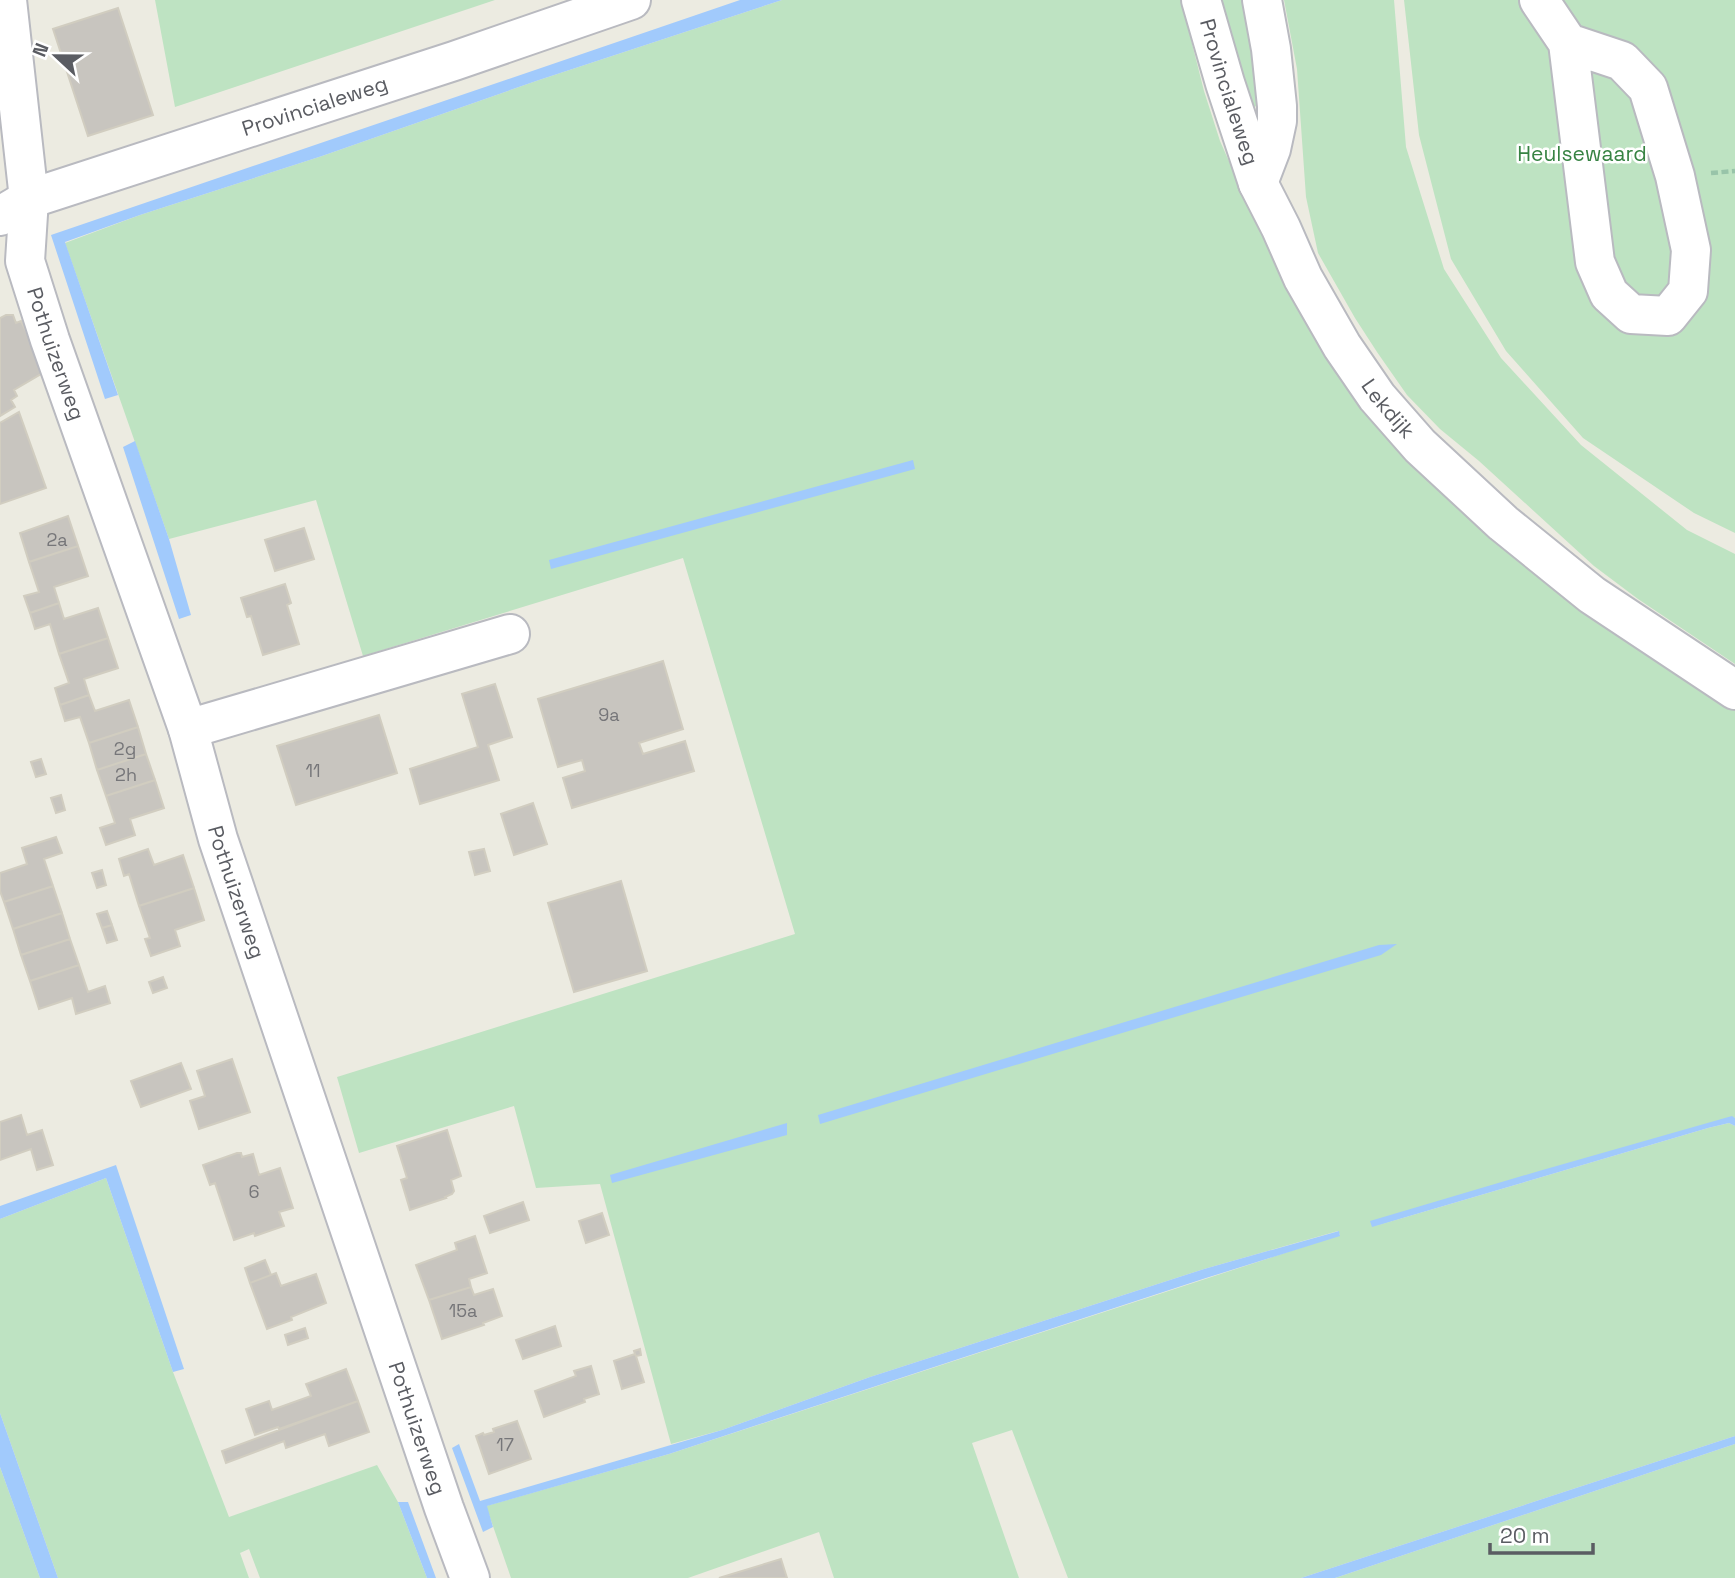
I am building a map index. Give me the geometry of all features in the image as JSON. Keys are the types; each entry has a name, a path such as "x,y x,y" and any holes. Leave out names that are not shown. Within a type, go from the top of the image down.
{"street":[{"name":"Pothuizerweg","path":"7,0 14,208 13,268 50,340 188,729 218,839 470,1578"},
{"name":"Provincialeweg","path":"14,208 631,0"},
{"name":"Provincialeweg","path":"1201,0 1224,83 1258,183"},
{"path":"1258,183 1271,149 1277,113 1271,49 1262,0"},
{"path":"1539,0 1568,43 1595,262 1609,293 1631,314 1668,316 1688,291 1690,250 1675,176 1648,88 1622,61 1568,43"},
{"name":"Lekdijk","path":"1258,183 1303,278 1342,346 1377,397 1419,446 1503,523 1592,595 1735,690"},
{"path":"188,729 510,634"}],"green space":[{"path":"155,0 495,0 175,107"},
{"path":"782,0 1181,0 1220,141 1236,177 1335,364 1735,706 1735,1118 1372,1227 1708,1128 1729,1123 1735,1126 1735,1436 1301,1578 1068,1578 1012,1430 972,1443 1019,1578 834,1578 819,1532 688,1578 511,1578 486,1506 669,1454 1340,1235 1338,1231 1204,1269 870,1377 722,1430 671,1444 600,1184 536,1188 514,1106 359,1153 337,1077 795,934 683,558 363,656 316,500 169,539 65,243 140,215"},
{"path":"1218,0 1249,0 1264,105 1252,107"},
{"path":"1284,0 1394,0 1406,147 1444,269 1501,358 1581,445 1687,530 1735,554 1735,664 1594,566 1440,429 1407,395 1377,352 1318,253 1306,197 1297,69"},
{"name":"Heulsewaard","path":"1404,0 1735,0 1735,533 1694,513 1583,438 1506,351 1451,259 1419,135"},
{"path":"106,1178 173,1372 229,1517 377,1465 398,1502 427,1578 260,1578 249,1549 240,1553 249,1578 58,1578 0,1413 0,1219"},
{"path":"1735,1444 1735,1578 1335,1578"},
{"path":"0,1467 40,1578 0,1578"}],"water":[{"path":"740,0 782,0 65,242 118,395 105,399 51,235"},
{"path":"135,441 169,539 191,615 179,619 123,447"},
{"path":"913,460 915,469 551,569 549,560"},
{"path":"1397,944 1381,955 820,1124 818,1115 1379,945"},
{"path":"1732,1116 1735,1118 1735,1126 1729,1123 1708,1128 1372,1227 1370,1221 1539,1171"},
{"path":"787,1123 787,1135 612,1183 610,1175"},
{"path":"116,1165 184,1369 173,1372 106,1178 0,1219 0,1206"},
{"path":"1339,1231 1340,1236 669,1454 487,1506 493,1527 483,1532 452,1448 459,1444 480,1501 722,1430 870,1377 1204,1269"},
{"path":"0,1413 58,1578 40,1578 0,1467"},
{"path":"1735,1436 1735,1444 1335,1578 1301,1578"},
{"path":"398,1502 408,1502 436,1578 427,1578"}],"building":[{"path":"118,8 153,115 88,136 53,29"},
{"path":"13,315 16,323 21,321 46,371 14,390 17,396 11,400 15,407 0,416 0,318"},
{"path":"19,412 46,488 0,504 0,423"},
{"path":"68,516 78,546 29,562 20,533"},
{"path":"304,528 314,559 275,571 265,540"},
{"path":"78,546 88,576 54,587 59,603 30,613 24,596 39,592 29,562"},
{"path":"285,584 291,603 287,605 299,644 263,655 251,616 247,617 241,598"},
{"path":"59,603 64,619 98,608 108,638 59,654 50,624 35,629 30,613"},
{"path":"108,638 118,668 84,679 89,695 60,705 55,688 69,683 59,654"},
{"path":"663,661 683,729 639,743 643,754 685,741 694,771 572,808 563,778 585,771 582,760 558,767 538,699"},
{"path":"495,684 512,737 488,745 499,780 420,804 410,769 478,747 462,694"},
{"path":"89,695 95,711 129,700 138,727 89,743 80,717 65,721 60,705"},
{"path":"379,715 397,773 296,805 277,746"},
{"path":"138,727 146,754 97,770 89,743"},
{"path":"146,754 155,780 106,796 97,770"},
{"path":"41,759 46,774 36,777 31,762"},
{"path":"155,780 164,808 130,819 135,835 106,845 100,828 115,823 106,796"},
{"path":"61,795 65,810 56,813 51,798"},
{"path":"533,803 547,844 514,855 501,814"},
{"path":"56,837 62,853 44,859 53,886 4,902 0,891 0,873 27,864 22,848"},
{"path":"148,849 154,865 183,855 194,888 139,906 129,874 124,876 119,859"},
{"path":"484,849 490,871 475,875 469,852"},
{"path":"102,870 106,885 97,888 92,873"},
{"path":"621,881 647,971 574,992 548,903"},
{"path":"53,886 62,913 13,929 4,902"},
{"path":"194,888 204,920 175,930 180,946 151,956 145,939 150,938 139,906"},
{"path":"107,911 112,925 102,928 97,914"},
{"path":"62,913 70,939 21,955 13,929"},
{"path":"112,925 117,940 107,943 102,928"},
{"path":"70,939 79,965 30,981 21,955"},
{"path":"79,965 88,992 105,986 110,1003 76,1014 72,998 39,1009 30,981"},
{"path":"163,977 167,988 153,993 149,982"},
{"path":"232,1059 250,1112 199,1129 190,1101 205,1096 197,1071"},
{"path":"181,1063 191,1089 141,1107 131,1081"},
{"path":"21,1115 27,1135 42,1130 53,1165 37,1170 31,1149 0,1160 0,1122"},
{"path":"447,1130 461,1176 451,1180 454,1191 446,1198 410,1210 401,1180 407,1178 397,1146"},
{"path":"241,1153 242,1157 253,1154 259,1175 280,1168 293,1208 279,1212 284,1226 234,1240 215,1183 210,1185 203,1165"},
{"path":"523,1202 529,1220 490,1233 484,1216"},
{"path":"602,1213 609,1235 586,1243 579,1221"},
{"path":"475,1236 487,1273 469,1279 471,1287 429,1300 416,1265 457,1250 455,1243"},
{"path":"265,1260 271,1275 250,1283 245,1268"},
{"path":"276,1273 281,1286 316,1274 326,1303 267,1329 250,1283"},
{"path":"471,1287 474,1295 493,1289 502,1316 442,1339 429,1300"},
{"path":"555,1326 561,1346 523,1359 516,1340"},
{"path":"305,1328 308,1338 288,1345 285,1335"},
{"path":"640,1349 641,1355 636,1356 644,1382 622,1389 614,1361 635,1354 634,1351"},
{"path":"591,1366 599,1394 544,1417 535,1391 576,1376 574,1371"},
{"path":"346,1369 358,1401 255,1435 246,1409 269,1401 272,1410 311,1396 306,1384"},
{"path":"358,1401 369,1432 329,1446 325,1434 286,1448 284,1441 226,1463 222,1451"},
{"path":"517,1421 531,1459 489,1474 476,1436 494,1432 493,1429"},
{"path":"781,1559 787,1578 719,1578"}]}
